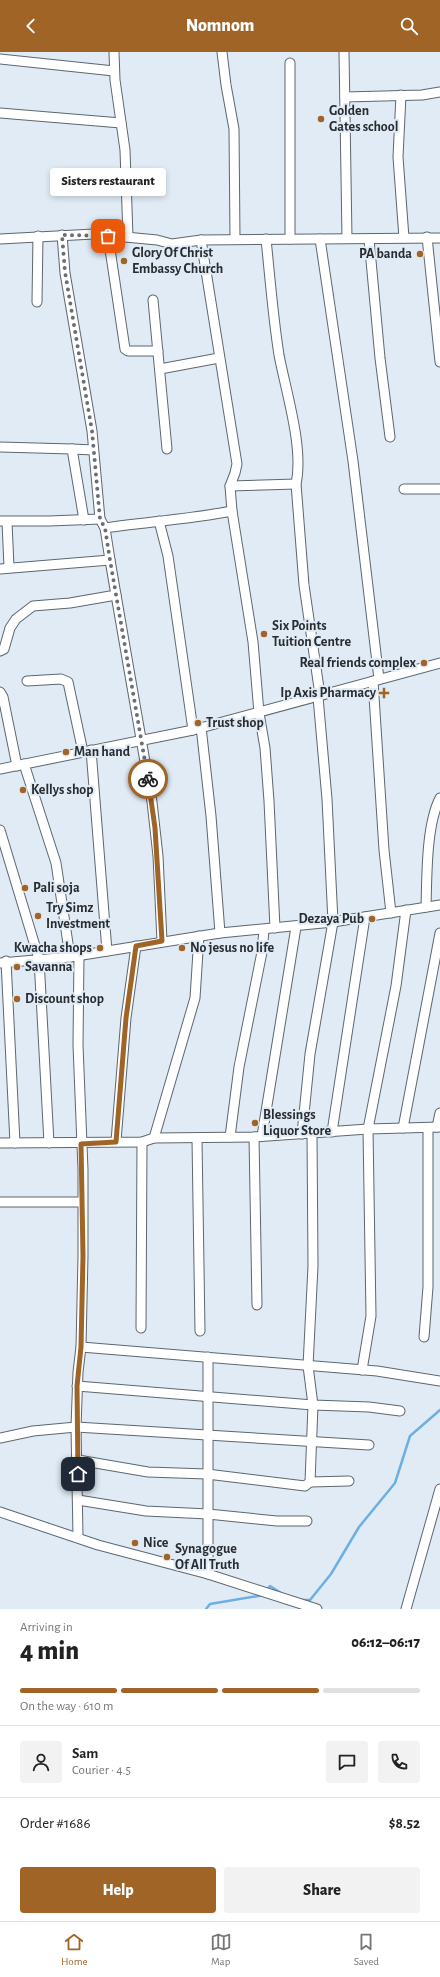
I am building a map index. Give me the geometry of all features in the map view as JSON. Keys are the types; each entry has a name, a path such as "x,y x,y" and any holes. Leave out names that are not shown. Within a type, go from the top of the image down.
{"street":[{"path":"114,52 114,71 125,150 128,237"},
{"path":"222,52 234,130 235,240"},
{"path":"344,52 347,238"},
{"path":"0,59 114,71"},
{"path":"290,63 290,239"},
{"path":"344,97 422,95 440,92"},
{"path":"401,95 398,157 404,238"},
{"path":"0,113 121,123"},
{"path":"0,229 0,239 62,235 108,236 157,240 172,244 201,240 440,238"},
{"path":"62,235 65,272 87,397 100,519 105,528 136,702 140,740 155,828 162,941"},
{"path":"37,302 38,236"},
{"path":"108,236 124,349 128,351 158,351"},
{"path":"427,237 440,362"},
{"path":"320,239 353,461 376,680 384,850 391,913"},
{"path":"369,239 378,347 390,437"},
{"path":"201,240 237,464 230,486 232,511 253,642 259,713 265,748 275,928"},
{"path":"266,240 277,339 296,446 298,474 296,484 304,585 319,696 327,799 333,922 310,1054 302,1134"},
{"path":"153,300 167,449"},
{"path":"160,369 219,358"},
{"path":"0,447 93,450"},
{"path":"72,449 84,520"},
{"path":"230,486 296,484"},
{"path":"404,489 440,489"},
{"path":"105,528 198,517 232,511"},
{"path":"100,519 4,521 4,568 110,560"},
{"path":"159,521 168,556 211,816 220,933"},
{"path":"0,651 4,649 10,628 16,619 33,606 70,603 116,594"},
{"path":"0,769 197,729 440,663"},
{"path":"27,682 61,679 68,682 87,751 107,951"},
{"path":"0,692 3,697 20,765 56,863 74,956 82,1202 81,1347 77,1386 76,1427 78,1460 78,1538"},
{"path":"426,907 428,848 436,806 440,798"},
{"path":"0,830 39,959 49,1143"},
{"path":"15,1143 3,962 74,956 162,941 220,933 296,927 440,905"},
{"path":"362,1370 371,1316 368,1129 396,986 406,910"},
{"path":"332,1132 365,917"},
{"path":"257,1305 258,1136 296,927"},
{"path":"230,1137 239,1067 262,952 264,930"},
{"path":"403,1128 440,933"},
{"path":"154,1138 195,998 199,936"},
{"path":"116,1142 126,1018 136,946"},
{"path":"424,1338 428,1287 435,1128 440,1113"},
{"path":"0,1143 81,1144 142,1142 154,1138 197,1139 312,1134 368,1129 435,1128"},
{"path":"310,1482 313,1443 313,1405 308,1366 314,1266 312,1134"},
{"path":"197,1139 200,1331"},
{"path":"141,1328 142,1142"},
{"path":"0,1202 82,1202"},
{"path":"81,1347 397,1373 440,1381"},
{"path":"208,1357 208,1574"},
{"path":"77,1386 313,1405 369,1407 400,1411"},
{"path":"0,1438 26,1432 76,1427 313,1443 369,1445"},
{"path":"78,1460 148,1472 207,1474 305,1486 310,1482 349,1481"},
{"path":"406,1609 440,1489"},
{"path":"78,1500 146,1511 208,1514 277,1521 307,1521"},
{"path":"0,1512 122,1552 208,1574 317,1609"}],"waterway":[{"path":"301,1600 310,1600 331,1574 359,1527 395,1483 410,1436 440,1410"},
{"path":"267,1590 270,1586 281,1593"},
{"path":"206,1609 210,1604 264,1595"}],"way so far":[{"path":"108,236 94,234 62,235 65,272 92,431 96,487 101,512 100,519 105,528 136,702 140,740 148,779"}],"place":[{"name":"Golden Gates school","path":"321,119"},
{"name":"Sisters restaurant","path":"108,236"},
{"name":"PA banda","path":"420,254"},
{"name":"Glory Of Christ Embassy Church","path":"124,261"},
{"name":"Six Points Tuition Centre","path":"264,634"},
{"name":"Real friends complex","path":"424,663"},
{"name":"Ip Axis Pharmacy","path":"384,693"},
{"name":"Trust shop","path":"198,723"},
{"name":"Man hand","path":"66,752"},
{"name":"Kellys shop","path":"23,790"},
{"name":"Pali soja","path":"25,888"},
{"name":"Try Simz Investment","path":"38,916"},
{"name":"Dezaya Pub","path":"372,919"},
{"name":"Kwacha shops","path":"100,948"},
{"name":"No jesus no life","path":"182,948"},
{"name":"Savanna","path":"17,967"},
{"name":"Discount shop","path":"17,999"},
{"name":"Blessings Liquor Store","path":"255,1123"},
{"name":"Nice","path":"135,1543"},
{"name":"Synagogue Of All Truth","path":"167,1557"}],"route":[{"path":"78,1474 76,1427 77,1386 81,1347 83,1256 83,1170 81,1144 116,1142 122,1085 126,1018 136,946 162,941 158,856 148,779"}]}
